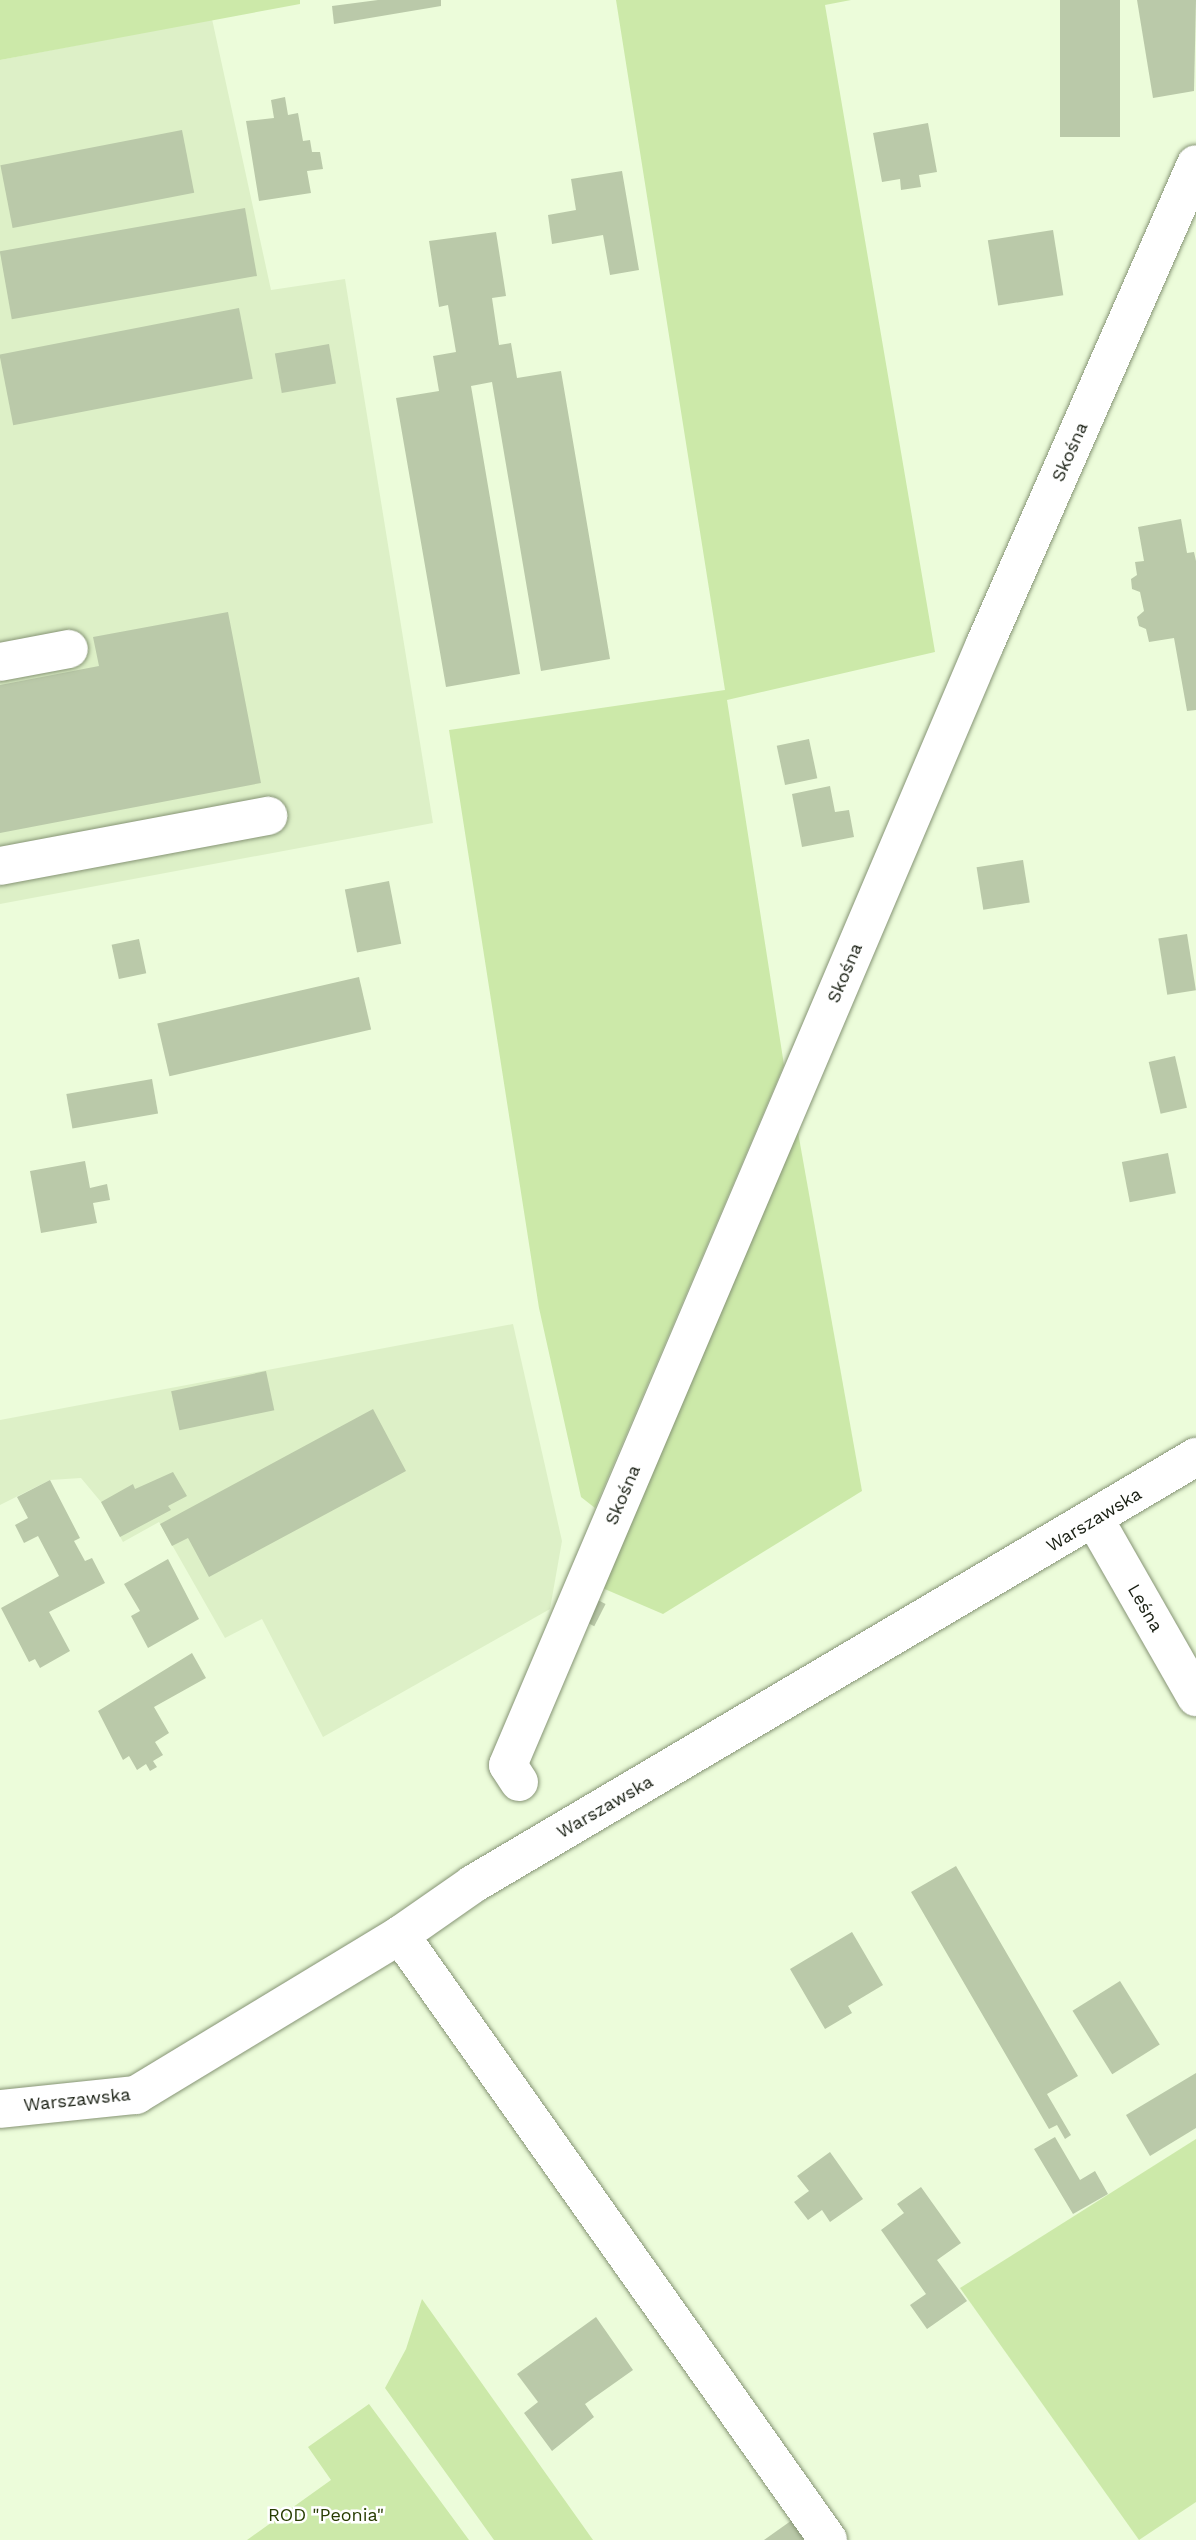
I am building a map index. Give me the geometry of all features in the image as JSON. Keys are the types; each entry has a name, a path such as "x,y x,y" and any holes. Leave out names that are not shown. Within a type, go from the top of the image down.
{"street":[{"name":"Skośna","path":"519,1782 508,1765 513,1753 985,644 1196,164"},
{"path":"0,662 69,649"},
{"path":"0,866 268,816"},
{"name":"Warszawska","path":"0,2109 136,2095 400,1935 474,1884 1095,1520 1196,1457"},
{"name":"Leśna","path":"1095,1520 1196,1697"},
{"path":"400,1935 828,2540"}],"shaded area":[{"path":"212,19 271,290 345,279 433,823 0,904 0,60"},
{"path":"513,1324 562,1541 550,1609 323,1737 262,1619 225,1638 159,1522 123,1542 101,1502 81,1478 50,1480 0,1505 0,1420"}],"green space":[{"path":"0,0 300,0 300,4 0,60"},
{"path":"616,0 851,0 825,5 935,652 727,700 784,1065 595,1508 581,1497 539,1308 449,730 725,690"},
{"path":"796,1121 862,1491 663,1614 600,1587"},
{"path":"1196,2139 1196,2502 1139,2540 960,2288"},
{"path":"422,2299 593,2540 494,2540 385,2388 406,2349"},
{"name":"ROD \"Peonia\"","path":"369,2404 469,2540 247,2540 331,2480 308,2447"}],"building":[{"path":"378,0 441,0 441,6 334,24 332,6"},
{"path":"1060,0 1120,0 1120,137 1060,137"},
{"path":"1137,0 1196,0 1194,91 1153,98"},
{"path":"285,97 288,115 298,113 303,141 310,140 312,152 320,152 323,169 307,171 311,193 259,201 246,121 274,118 271,100"},
{"path":"928,123 937,172 919,175 921,187 901,190 900,179 882,182 873,133"},
{"path":"182,130 194,193 13,228 0,165"},
{"path":"622,171 639,270 610,275 603,235 552,244 548,215 576,210 571,179"},
{"path":"245,208 257,276 12,319 0,251"},
{"path":"1053,230 1063,295 998,306 988,240"},
{"path":"496,232 506,296 492,298 499,345 511,343 517,378 561,371 610,659 541,671 492,382 471,386 520,674 446,687 396,398 439,391 433,356 456,352 448,305 439,307 429,241"},
{"path":"239,308 253,379 13,425 0,354"},
{"path":"329,344 336,383 282,393 275,354"},
{"path":"1181,519 1187,553 1194,552 1196,561 1196,710 1187,711 1174,638 1149,642 1146,629 1139,626 1137,617 1144,611 1140,592 1132,589 1131,579 1137,575 1135,562 1144,561 1138,527"},
{"path":"228,612 261,783 0,833 0,685 99,666 93,637"},
{"path":"809,739 817,778 785,785 777,746"},
{"path":"830,786 835,812 849,810 854,837 802,847 792,794"},
{"path":"1023,860 1030,902 983,910 977,867"},
{"path":"389,881 401,944 357,952 345,890"},
{"path":"1187,934 1196,990 1167,995 1158,939"},
{"path":"139,939 146,973 119,979 112,945"},
{"path":"359,977 371,1030 169,1076 157,1024"},
{"path":"1175,1056 1187,1108 1161,1114 1149,1062"},
{"path":"152,1079 158,1113 72,1129 66,1094"},
{"path":"1168,1153 1176,1193 1130,1202 1122,1162"},
{"path":"85,1161 90,1188 107,1184 110,1200 93,1203 97,1223 41,1233 30,1171"},
{"path":"266,1371 274,1410 179,1430 171,1391"},
{"path":"373,1409 406,1471 209,1577 188,1538 172,1546 160,1524"},
{"path":"173,1472 187,1496 168,1506 171,1510 120,1537 101,1502 133,1484 135,1489"},
{"path":"50,1480 80,1538 74,1541 85,1561 92,1558 105,1583 49,1612 70,1651 40,1668 35,1659 29,1662 1,1608 59,1576 38,1536 24,1543 15,1525 28,1518 17,1497"},
{"path":"168,1559 199,1619 148,1648 131,1616 140,1611 124,1584"},
{"path":"594,1598 606,1604 594,1626 583,1620"},
{"path":"192,1653 206,1678 154,1707 169,1733 155,1742 163,1755 153,1761 157,1767 150,1771 146,1764 137,1770 129,1756 123,1760 98,1711"},
{"path":"956,1866 1078,2076 1047,2094 1071,2135 1065,2139 1057,2125 1049,2129 911,1892"},
{"path":"852,1932 883,1985 848,2006 852,2013 825,2029 790,1969"},
{"path":"1120,1981 1160,2045 1112,2074 1073,2011"},
{"path":"1196,2073 1196,2128 1150,2156 1126,2115"},
{"path":"1055,2137 1080,2180 1095,2171 1108,2194 1073,2214 1034,2149"},
{"path":"830,2152 863,2199 830,2222 822,2210 808,2220 794,2202 809,2191 797,2176"},
{"path":"921,2187 961,2243 937,2260 967,2301 927,2329 910,2305 926,2294 881,2230 904,2213 897,2204"},
{"path":"596,2317 633,2370 585,2404 594,2417 552,2451 524,2413 538,2402 517,2374"},
{"path":"795,2518 810,2540 764,2540"}]}
